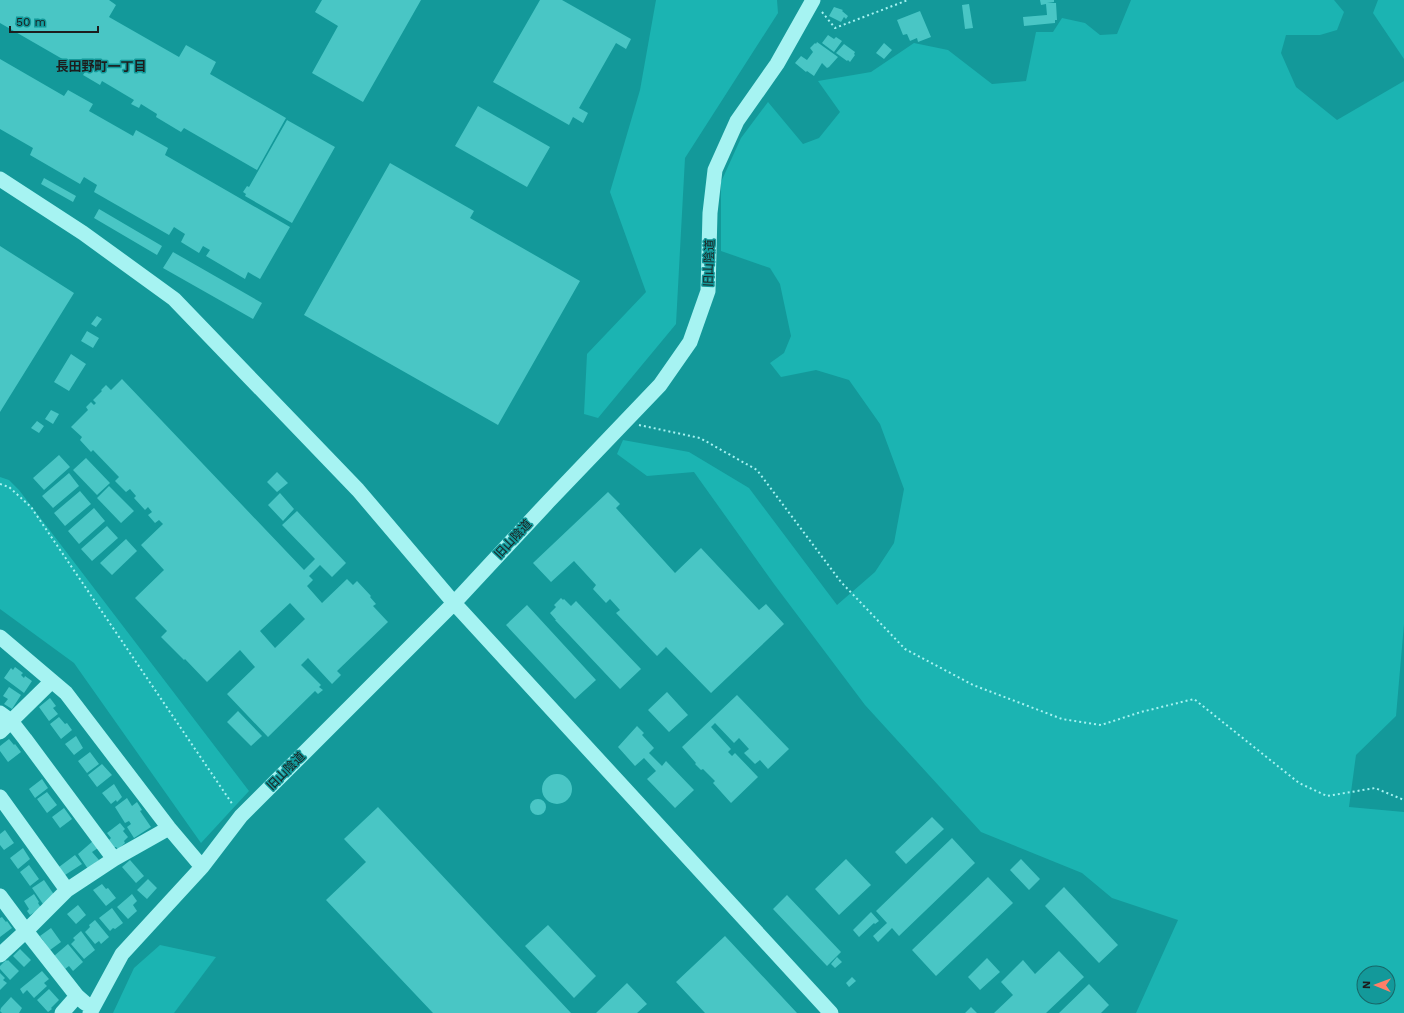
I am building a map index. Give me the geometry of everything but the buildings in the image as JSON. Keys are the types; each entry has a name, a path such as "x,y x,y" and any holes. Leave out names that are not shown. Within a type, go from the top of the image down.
{"street":[{"name":"旧山陰道","path":"91,1011 122,954 202,867 241,816 454,603 624,421 660,385 690,342 708,291 710,213 715,170 737,121 777,64 812,0"},
{"path":"0,179 83,232 174,299 358,490 454,603 831,1013"},
{"path":"0,637 66,693 169,828 202,867"},
{"path":"0,732 6,717 52,681"},
{"path":"6,717 114,859"},
{"path":"0,797 67,890"},
{"path":"0,955 67,890 114,859 169,828"},
{"path":"0,896 77,996 91,1011"},
{"path":"62,1013 77,996"}],"path":[{"path":"812,0 835,28 908,0"},
{"path":"624,421 700,438 757,470 841,582 905,649 973,685 1062,719 1101,725 1141,712 1194,699 1299,783 1327,796 1375,788 1404,800"},
{"path":"0,484 9,487 31,507 241,816"}],"green space":[{"path":"656,0 777,0 778,13 685,158 676,324 598,418 584,414 587,354 646,292 610,192 640,90"},
{"path":"1131,0 1334,0 1344,12 1337,30 1320,35 1286,35 1281,53 1296,87 1337,120 1404,81 1404,624 1396,716 1356,755 1349,807 1404,812 1404,1013 1136,1013 1178,920 1112,898 1082,873 981,832 865,705 774,584 694,472 647,476 617,454 623,440 689,452 749,488 837,605 875,572 894,543 904,489 880,424 849,380 816,370 781,377 770,363 784,353 791,336 780,284 770,268 721,251 721,182 741,138 768,102 803,144 819,138 840,112 818,81 871,72 914,43 948,50 992,84 1026,81 1036,32 1053,32 1062,18 1085,23 1100,35 1117,34"},
{"path":"1378,0 1404,0 1404,59 1373,13"},
{"path":"0,477 9,480 19,490 249,791 201,843 74,663 0,609"},
{"path":"160,945 216,957 174,1013 113,1013 134,968"}],"district":[{"name":"長田野町一丁目","path":"101,66"}]}
